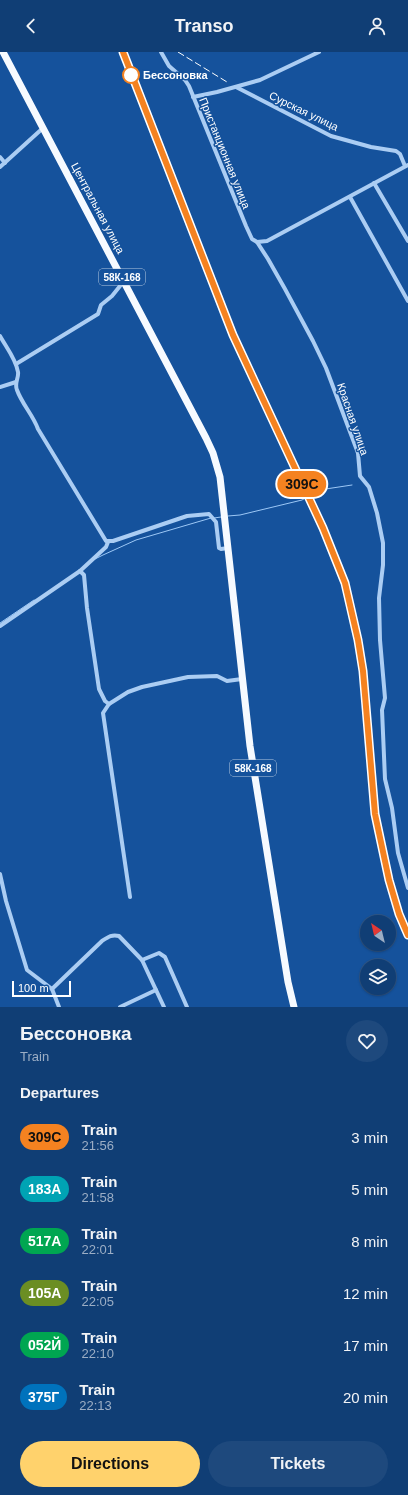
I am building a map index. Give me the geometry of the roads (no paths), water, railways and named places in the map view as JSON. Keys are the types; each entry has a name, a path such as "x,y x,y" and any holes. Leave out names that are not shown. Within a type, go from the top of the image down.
{"main road":[{"name":"Центральная улица","path":"3,52 124,280 213,453 220,477 228,548"},
{"name":"58К-168","path":"228,548 250,746 288,982 294,1007"}],"street":[{"name":"Пристанционная улица","path":"161,52 169,66 187,82 246,226 252,239 257,242"},
{"path":"193,98 260,80 320,52"},
{"name":"Сурская улица","path":"236,87 331,136 371,147 396,150 407,165 350,197 267,240 257,242"},
{"path":"0,167 43,128"},
{"path":"0,157 5,163"},
{"path":"374,183 408,241"},
{"path":"350,197 408,301"},
{"name":"Красная улица","path":"257,242 268,258 285,289 326,368 358,453 360,476 369,487 377,513 383,543 383,565 379,598 380,640 385,698 382,710 385,779 392,808 398,853 408,888"},
{"path":"16,364 98,314 101,305 112,296 124,280"},
{"path":"0,336 16,364 19,376 16,382 17,390 36,422 38,429 100,534 108,542"},
{"path":"0,387 16,382"},
{"path":"0,626 80,570 106,547 108,542 187,516 208,514 216,522 219,548 228,548"},
{"path":"80,570 84,575 87,608 100,689 104,700 109,704"},
{"path":"130,897 103,713 109,704 128,692 142,687 188,677 217,676 227,680 242,679"},
{"path":"0,874 27,970 52,989 59,1007"},
{"path":"52,989 102,941 110,935 119,936 142,960 164,1007"},
{"path":"142,960 159,953 165,957 187,1007"},
{"path":"120,1007 156,990"}],"waterway":[{"path":"228,516 240,515 302,500 319,490 352,485"},
{"path":"214,518 221,517"},
{"path":"95,559 136,540 211,518"},
{"path":"0,623 34,600"}],"railway":[{"path":"123,52 233,335 323,528 345,583 357,634 363,671 375,814 389,881 399,914 408,935"},
{"path":"178,52 227,82"}],"train":[{"name":"309С","path":"123,52 233,335 323,528 345,583 351,605 363,671 375,814 381,848 399,914 408,935"}],"place":[{"name":"Бессоновка","path":"131,75"}]}
